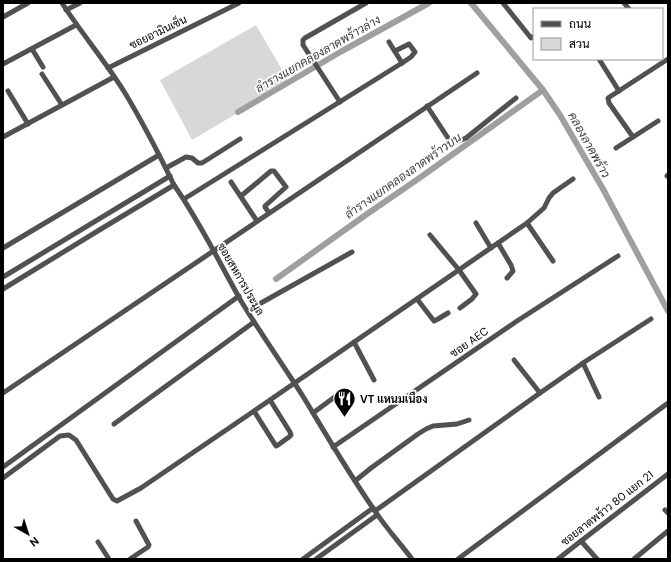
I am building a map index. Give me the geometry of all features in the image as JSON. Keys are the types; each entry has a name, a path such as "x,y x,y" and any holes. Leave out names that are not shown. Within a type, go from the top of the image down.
{"street":[{"path":"3,17 28,3"},
{"name":"ซอยสหการประมูล","path":"62,3 125,93 174,185 184,199 254,322 295,384 375,512 412,559"},
{"path":"66,10 80,3"},
{"name":"ซอยอามินเซ็น","path":"108,68 239,3"},
{"path":"340,102 303,45 303,41 304,38 366,3"},
{"path":"503,3 531,38 533,37"},
{"path":"3,64 76,25"},
{"path":"389,42 402,62"},
{"path":"184,199 340,102 410,57 415,52 408,44 395,51"},
{"path":"32,49 43,68"},
{"path":"633,137 608,101 608,98 668,59"},
{"path":"600,60 619,91"},
{"path":"3,393 477,73"},
{"path":"42,74 62,105"},
{"path":"3,137 114,76"},
{"path":"8,91 28,124"},
{"path":"427,106 450,141 454,143 466,138 516,98"},
{"path":"616,148 658,121"},
{"path":"166,168 186,157 192,158 198,163 202,163 240,139"},
{"path":"3,248 159,155"},
{"path":"240,196 271,171 274,171 286,186 265,206 270,213"},
{"path":"3,277 170,176"},
{"path":"3,478 60,436 69,434 76,440 113,499 117,500 141,488 295,384 527,223 544,208 553,193 572,179"},
{"path":"232,182 257,221"},
{"path":"3,289 174,185"},
{"path":"139,194 144,203"},
{"path":"96,221 101,229"},
{"path":"476,223 491,248"},
{"path":"527,223 553,261"},
{"path":"430,235 459,270 476,294 472,300 460,308"},
{"path":"498,243 513,271 507,278"},
{"path":"262,303 352,252"},
{"name":"ซอย AEC","path":"333,447 517,321 618,256"},
{"path":"20,266 27,275"},
{"path":"3,466 239,296"},
{"path":"417,299 434,321 448,313"},
{"path":"303,559 375,512 583,363 651,319"},
{"path":"114,424 254,322"},
{"path":"354,342 374,380"},
{"path":"514,360 540,393"},
{"path":"583,363 599,397"},
{"path":"313,413 340,393 343,393 349,399"},
{"path":"254,411 276,446 278,445 291,435 270,400"},
{"path":"458,559 668,403"},
{"path":"355,481 426,429 433,426 457,424 469,420"},
{"name":"ซอยลาดพร้าว 80 แยก 21","path":"558,559 668,474"},
{"path":"316,559 375,512"},
{"path":"130,559 139,557 149,545 136,521"},
{"path":"634,559 668,531"},
{"path":"581,541 597,559"},
{"path":"98,542 109,559"}],"green space":[{"path":"256,25 288,80 238,110 236,114 192,140 160,80"}],"waterway":[{"name":"ลำรางแยกคลองลาดพร้าวล่าง","path":"238,112 342,51 429,3"},
{"name":"คลองลาดพร้าว","path":"471,3 543,90 560,115 603,189 668,311"},
{"name":"ลำรางแยกคลองลาดพร้าวบน","path":"276,279 543,90"}],"place":[{"name":"VT แหนมเนือง","path":"345,418"}]}
